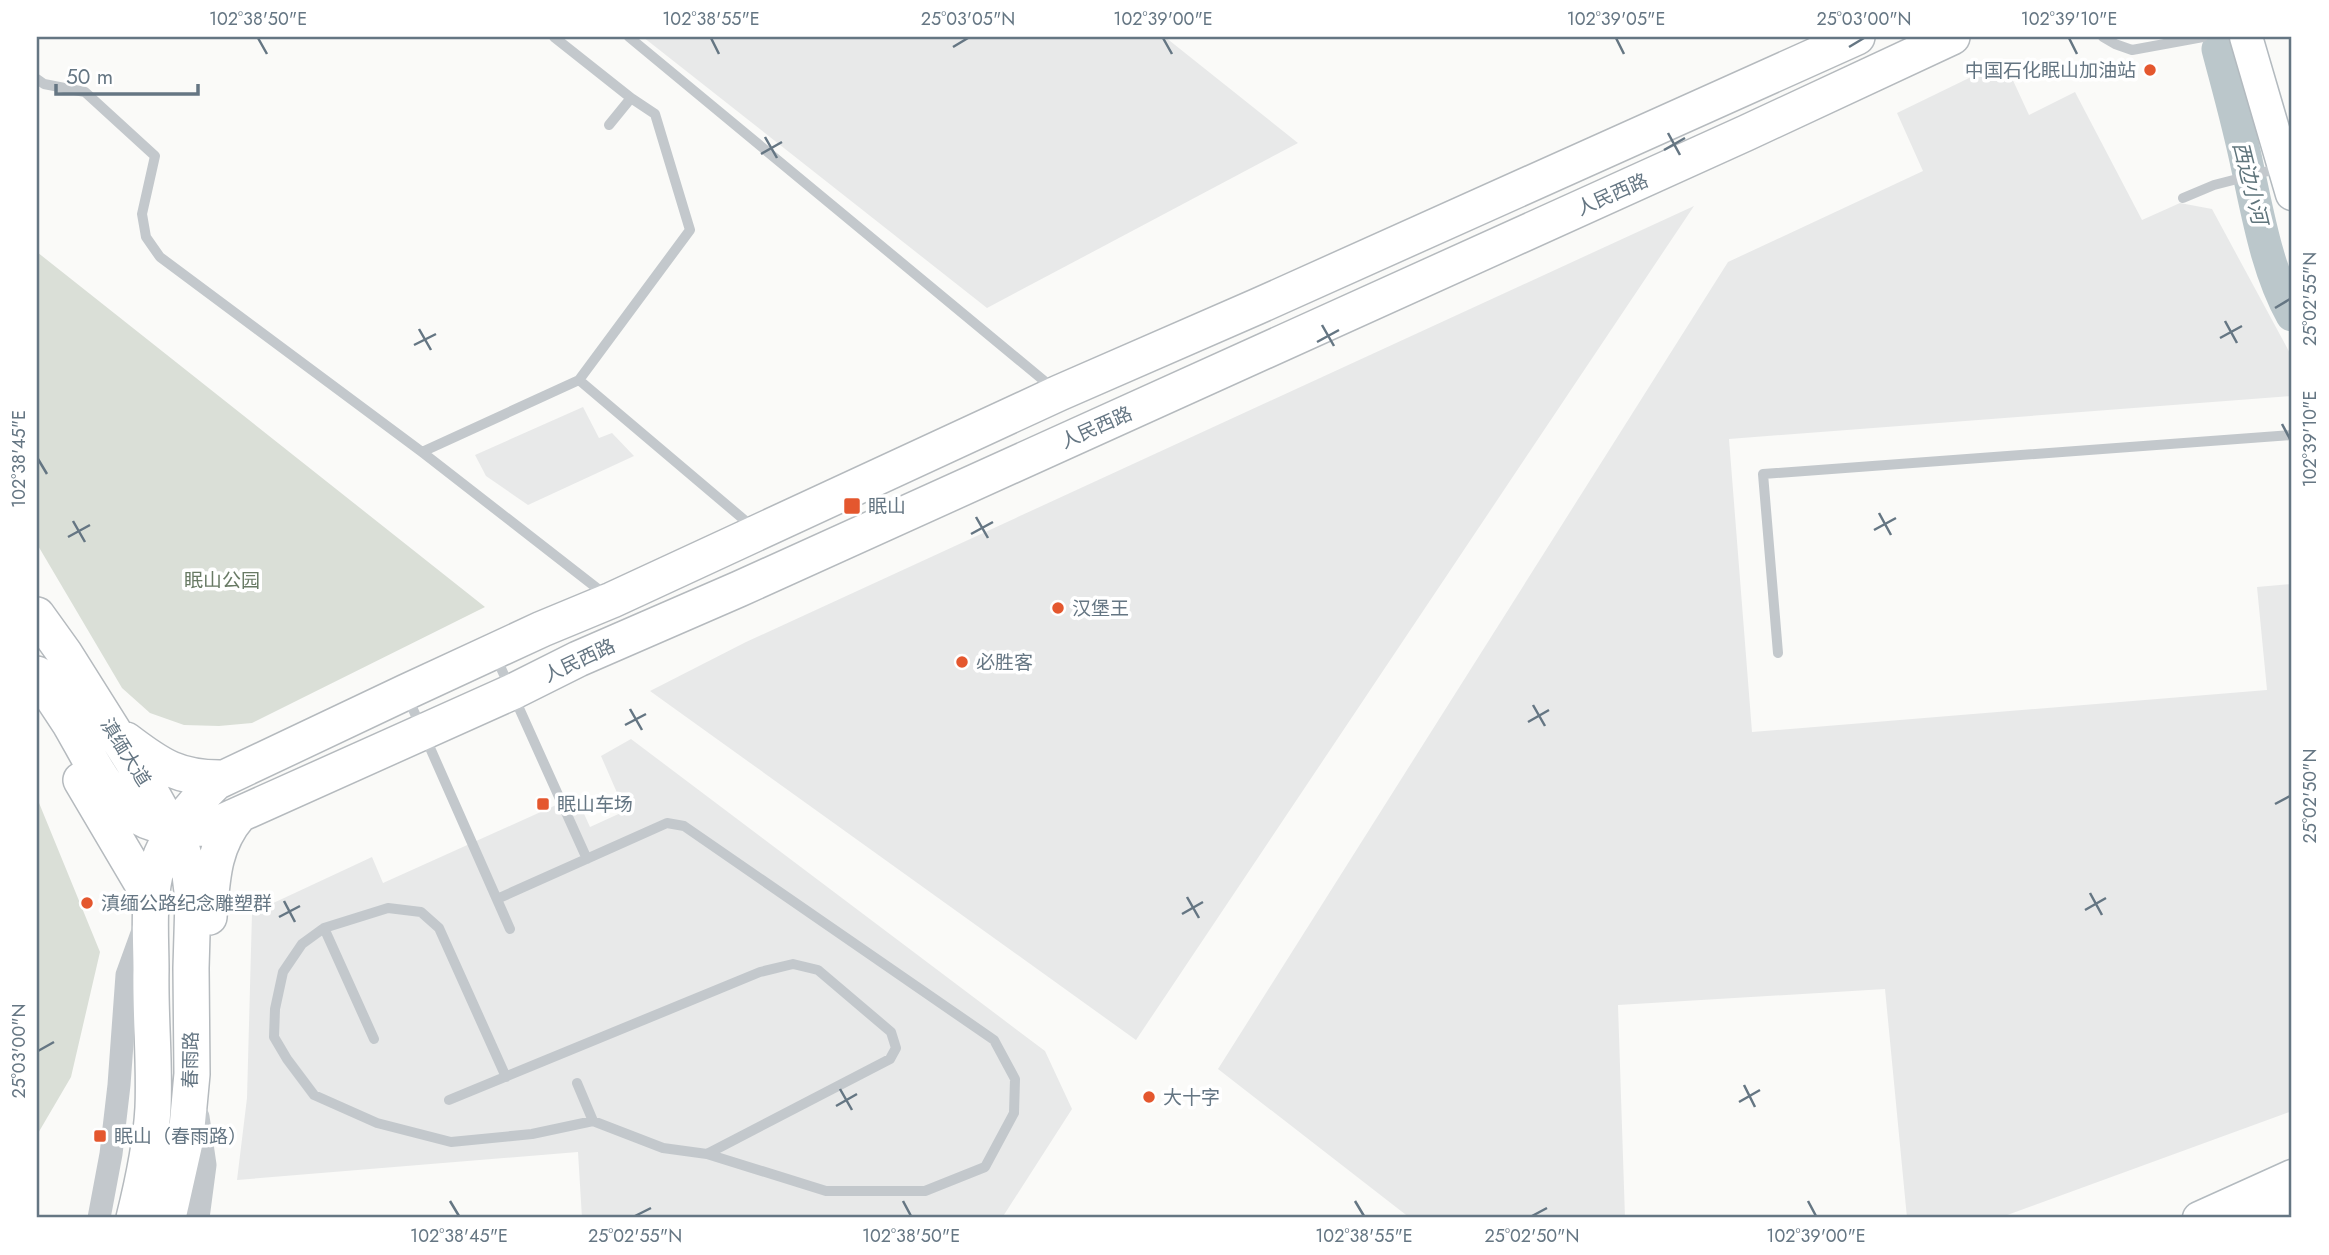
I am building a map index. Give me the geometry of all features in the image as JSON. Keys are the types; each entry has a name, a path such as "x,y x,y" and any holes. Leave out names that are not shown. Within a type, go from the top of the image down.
{"main road":[{"path":"108,724 154,761 180,774 224,778 405,692 612,600 1059,393 1857,37"},
{"name":"人民西路","path":"37,673 107,785 123,805 142,819 175,828 209,828 1746,133 1952,37"},
{"path":"2246,37 2284,174"},
{"path":"2269,37 2292,121"},
{"name":"滇缅大道","path":"37,615 65,654 175,828 190,875 193,900"},
{"path":"37,673 72,706 104,752 111,754 118,750 119,745 108,724"},
{"path":"37,702 143,886 152,908"},
{"name":"春雨路","path":"134,1218 144,1181 153,1108 150,1016 152,908 158,863 175,828 197,800 224,778"},
{"path":"192,1074 203,997 215,857 222,838 239,816"},
{"name":"春雨路","path":"168,1218 186,1138 192,1074 193,900"},
{"path":"2199,1218 2292,1176"},
{"path":"2255,1218 2292,1201"}],"street":[{"path":"99,1218 111,1154 119,1085 127,975 152,908"},
{"path":"192,1074 205,1165 198,1218"}],"lane":[{"path":"422,452 579,380 690,230 655,114 554,37"},
{"path":"629,37 1059,393"},
{"path":"2103,37 2132,50 2203,37"},
{"path":"37,79 44,85 85,92 155,156 142,214 146,237 160,257 422,452 612,600"},
{"path":"609,125 631,98"},
{"path":"2183,198 2234,180 2284,174"},
{"path":"579,380 759,532"},
{"path":"1778,653 1763,474 2292,435"},
{"path":"494,652 587,859"},
{"path":"405,692 510,929"},
{"path":"497,899 667,823 684,826 994,1040 1015,1079 1014,1112 985,1167 925,1191 826,1191 707,1154 663,1148 593,1121 532,1134 451,1142 377,1123 314,1095 274,1037 275,1009 283,972 302,944 324,929 388,908 421,912 439,928 506,1077"},
{"path":"324,929 374,1039"},
{"path":"449,1100 760,971 793,964 818,970 891,1032 896,1048 890,1059 707,1154"},
{"path":"577,1083 593,1121"}],"shaded area":[{"path":"643,37 1165,37 1298,143 987,308"},
{"path":"2004,61 2029,115 2075,92 2142,220 2180,203 2212,209 2292,357 2292,396 1729,439 1752,732 2267,690 2257,587 2292,584 2292,1111 1999,1218 1907,1218 1885,989 1618,1005 1625,1218 1410,1218 1218,1069 1728,262 1923,171 1897,113"},
{"path":"1694,206 1136,1040 650,691 746,642"},
{"path":"583,407 599,438 612,433 634,456 528,505 486,476 475,455"},
{"path":"631,739 1045,1051 1072,1109 1002,1218 582,1218 578,1152 237,1180 247,1098 252,913 372,857 383,883 576,796 590,827 625,811 601,756"}],"green space":[{"name":"眠山公园","path":"37,252 485,607 252,723 184,725 150,713 122,688 37,544"},
{"path":"37,798 100,952 71,1077 37,1135"}],"waterway":[{"name":"西边小河","path":"2218,49 2264,242 2276,280 2292,315"}],"place":[{"name":"中国石化眠山加油站","path":"2150,70"},
{"name":"眠山","path":"852,506"},
{"name":"汉堡王","path":"1058,608"},
{"name":"必胜客","path":"962,662"},
{"name":"眠山车场","path":"543,804"},
{"name":"滇缅公路纪念雕塑群","path":"87,903"},
{"name":"大十字","path":"1149,1097"},
{"name":"眠山（春雨路）","path":"100,1136"}]}
